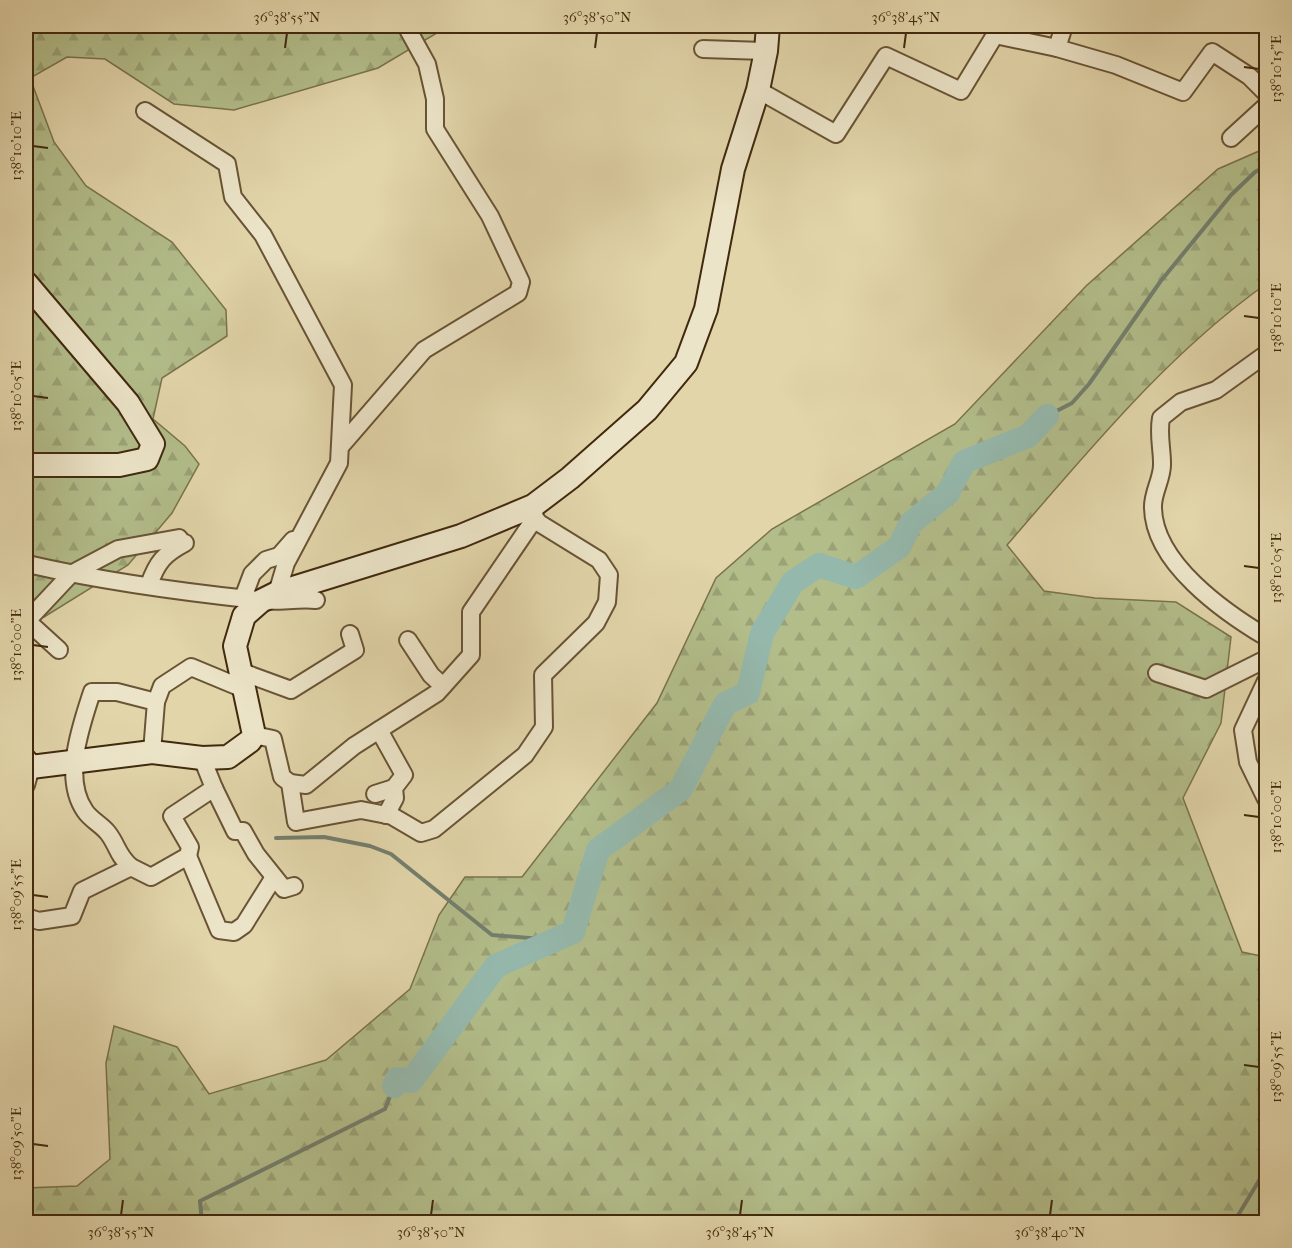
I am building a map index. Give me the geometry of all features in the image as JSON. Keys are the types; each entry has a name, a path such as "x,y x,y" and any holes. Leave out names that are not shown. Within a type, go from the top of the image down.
{"street":[{"path":"340,447 424,350 518,292 521,282 490,216 435,129 435,99 427,64 406,26"},
{"path":"254,735 273,739 282,777 290,783 306,784 354,746 437,693 471,655 471,612 534,512 647,410 686,363 706,309 733,169 758,90 766,51 768,26"},
{"path":"1057,48 1064,26"},
{"path":"758,90 837,134 886,56 961,91 995,35 1057,48 1116,65 1183,92 1212,52 1249,76 1266,93"},
{"path":"703,49 766,51"},
{"path":"1231,138 1266,106"},
{"path":"27,771 152,752 202,758 228,757 250,741 254,735 235,646 244,616 286,563 339,463 343,385 263,235 233,197 227,164 145,111"},
{"path":"26,283 128,403 153,444 147,459 119,465 26,465"},
{"path":"1265,358 1216,390 1181,402 1161,418 1159,443 1162,464 1153,508 1161,541 1191,582 1228,614 1266,637"},
{"path":"260,598 534,512"},
{"path":"290,783 296,822 362,810 386,815 421,834 434,830 525,755 544,727 543,675 596,623 607,602 609,575 599,560 534,512"},
{"path":"260,598 252,574 266,560 279,556 305,526"},
{"path":"59,650 26,621 71,574 118,549 182,541 165,553 156,563 149,585"},
{"path":"32,565 71,574 149,585 260,598 316,600"},
{"path":"152,752 156,702 162,686 190,667 243,681 291,690 355,650 350,634"},
{"path":"408,640 431,675 443,686"},
{"path":"1157,674 1206,689 1266,659"},
{"path":"1266,681 1243,730 1248,762 1266,799"},
{"path":"156,702 117,692 92,692 80,728 72,776 84,811 109,834 119,857 131,867 151,877 188,856"},
{"path":"375,794 394,788 405,775 379,730"},
{"path":"202,758 235,831 243,831 256,854 284,889 294,886"},
{"path":"214,788 172,816 190,847 188,856 219,930 234,932 244,925 274,877"},
{"path":"386,815 395,798 394,788"},
{"path":"26,917 39,921 72,916 82,891 131,867"}],"green space":[{"path":"26,26 434,26 437,33 378,68 234,110 174,104 105,59 67,57 30,78 54,142 86,186 172,242 226,310 227,336 162,378 153,419 185,446 199,464 172,513 128,565 44,617 26,623"},
{"path":"1266,148 1266,284 1229,312 1161,374 1098,441 1007,545 1044,591 1095,598 1176,602 1231,637 1221,723 1183,798 1242,952 1266,957 1266,1222 26,1222 26,1188 77,1186 110,1159 106,1063 114,1026 177,1047 209,1094 326,1060 410,989 439,915 465,877 522,877 657,703 716,578 772,529 955,424 1086,286 1218,169"}],"waterway":[{"path":"1047,416 1072,403 1089,384 1160,282 1231,195 1255,172 1266,166"},
{"path":"394,1086 397,1079 411,1081 496,966 573,932 598,850 681,789 725,704 748,693 762,633 793,582 819,565 856,577 899,547 911,523 948,493 964,462 1028,436 1047,416"},
{"path":"276,838 324,837 370,846 391,854 492,935 554,940"},
{"path":"202,1222 200,1201 385,1109 394,1086"},
{"path":"1234,1222 1266,1169"}]}
